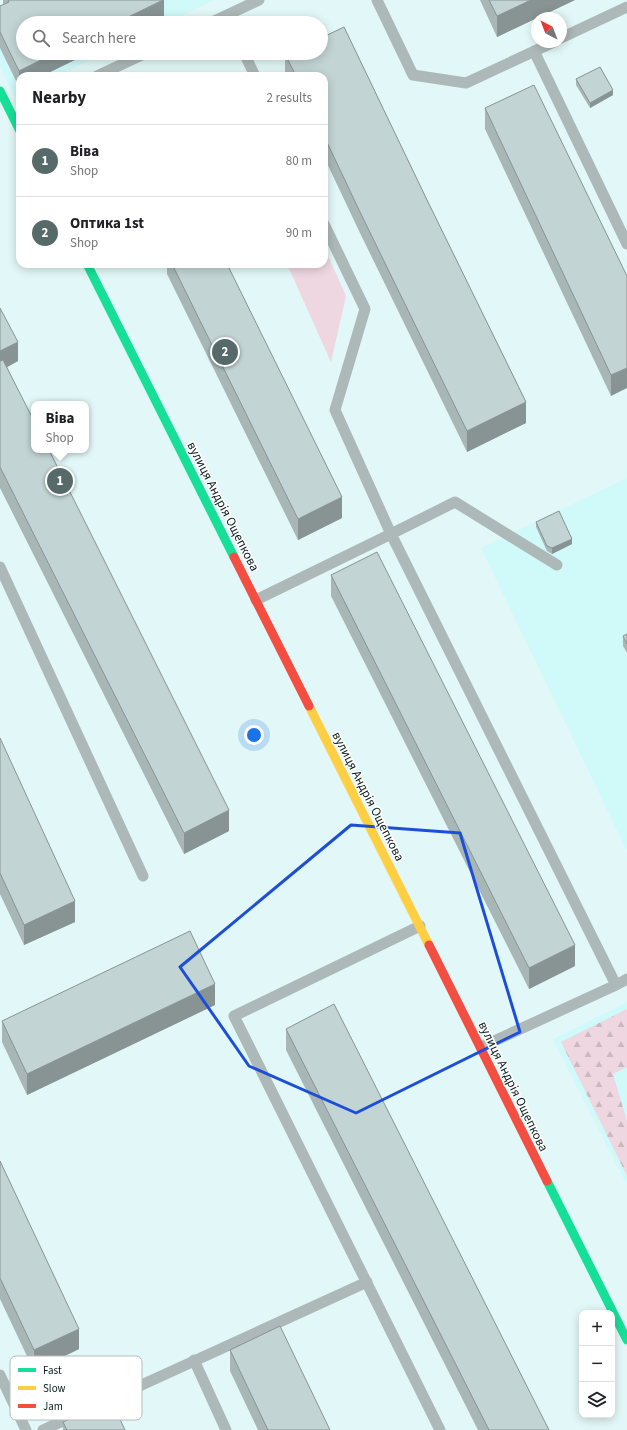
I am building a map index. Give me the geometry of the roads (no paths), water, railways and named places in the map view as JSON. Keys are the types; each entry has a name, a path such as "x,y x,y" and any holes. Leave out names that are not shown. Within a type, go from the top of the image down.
{"street":[{"path":"0,91 16,114"},
{"name":"вулиця Андрія Ощепкова","path":"89,268 627,1340"}],"lane":[{"path":"232,16 259,0"},
{"path":"377,0 413,75 466,84 541,48"},
{"path":"567,35 627,7"},
{"path":"534,51 627,244"},
{"path":"106,72 131,60"},
{"path":"247,60 253,72"},
{"path":"0,122 16,114"},
{"path":"328,232 365,309 336,410 391,534 616,985"},
{"path":"256,600 455,502 556,565"},
{"path":"0,569 143,876"},
{"path":"420,926 234,1016 440,1430"},
{"path":"481,1047 627,979"},
{"path":"142,1384 367,1282"},
{"path":"194,1360 226,1430"},
{"path":"0,1375 10,1396"},
{"path":"21,1420 26,1430"},
{"path":"43,1430 65,1420"}],"place":[{"name":"Оптика 1st","path":"225,352"},
{"name":"Віва","path":"60,481"}]}
